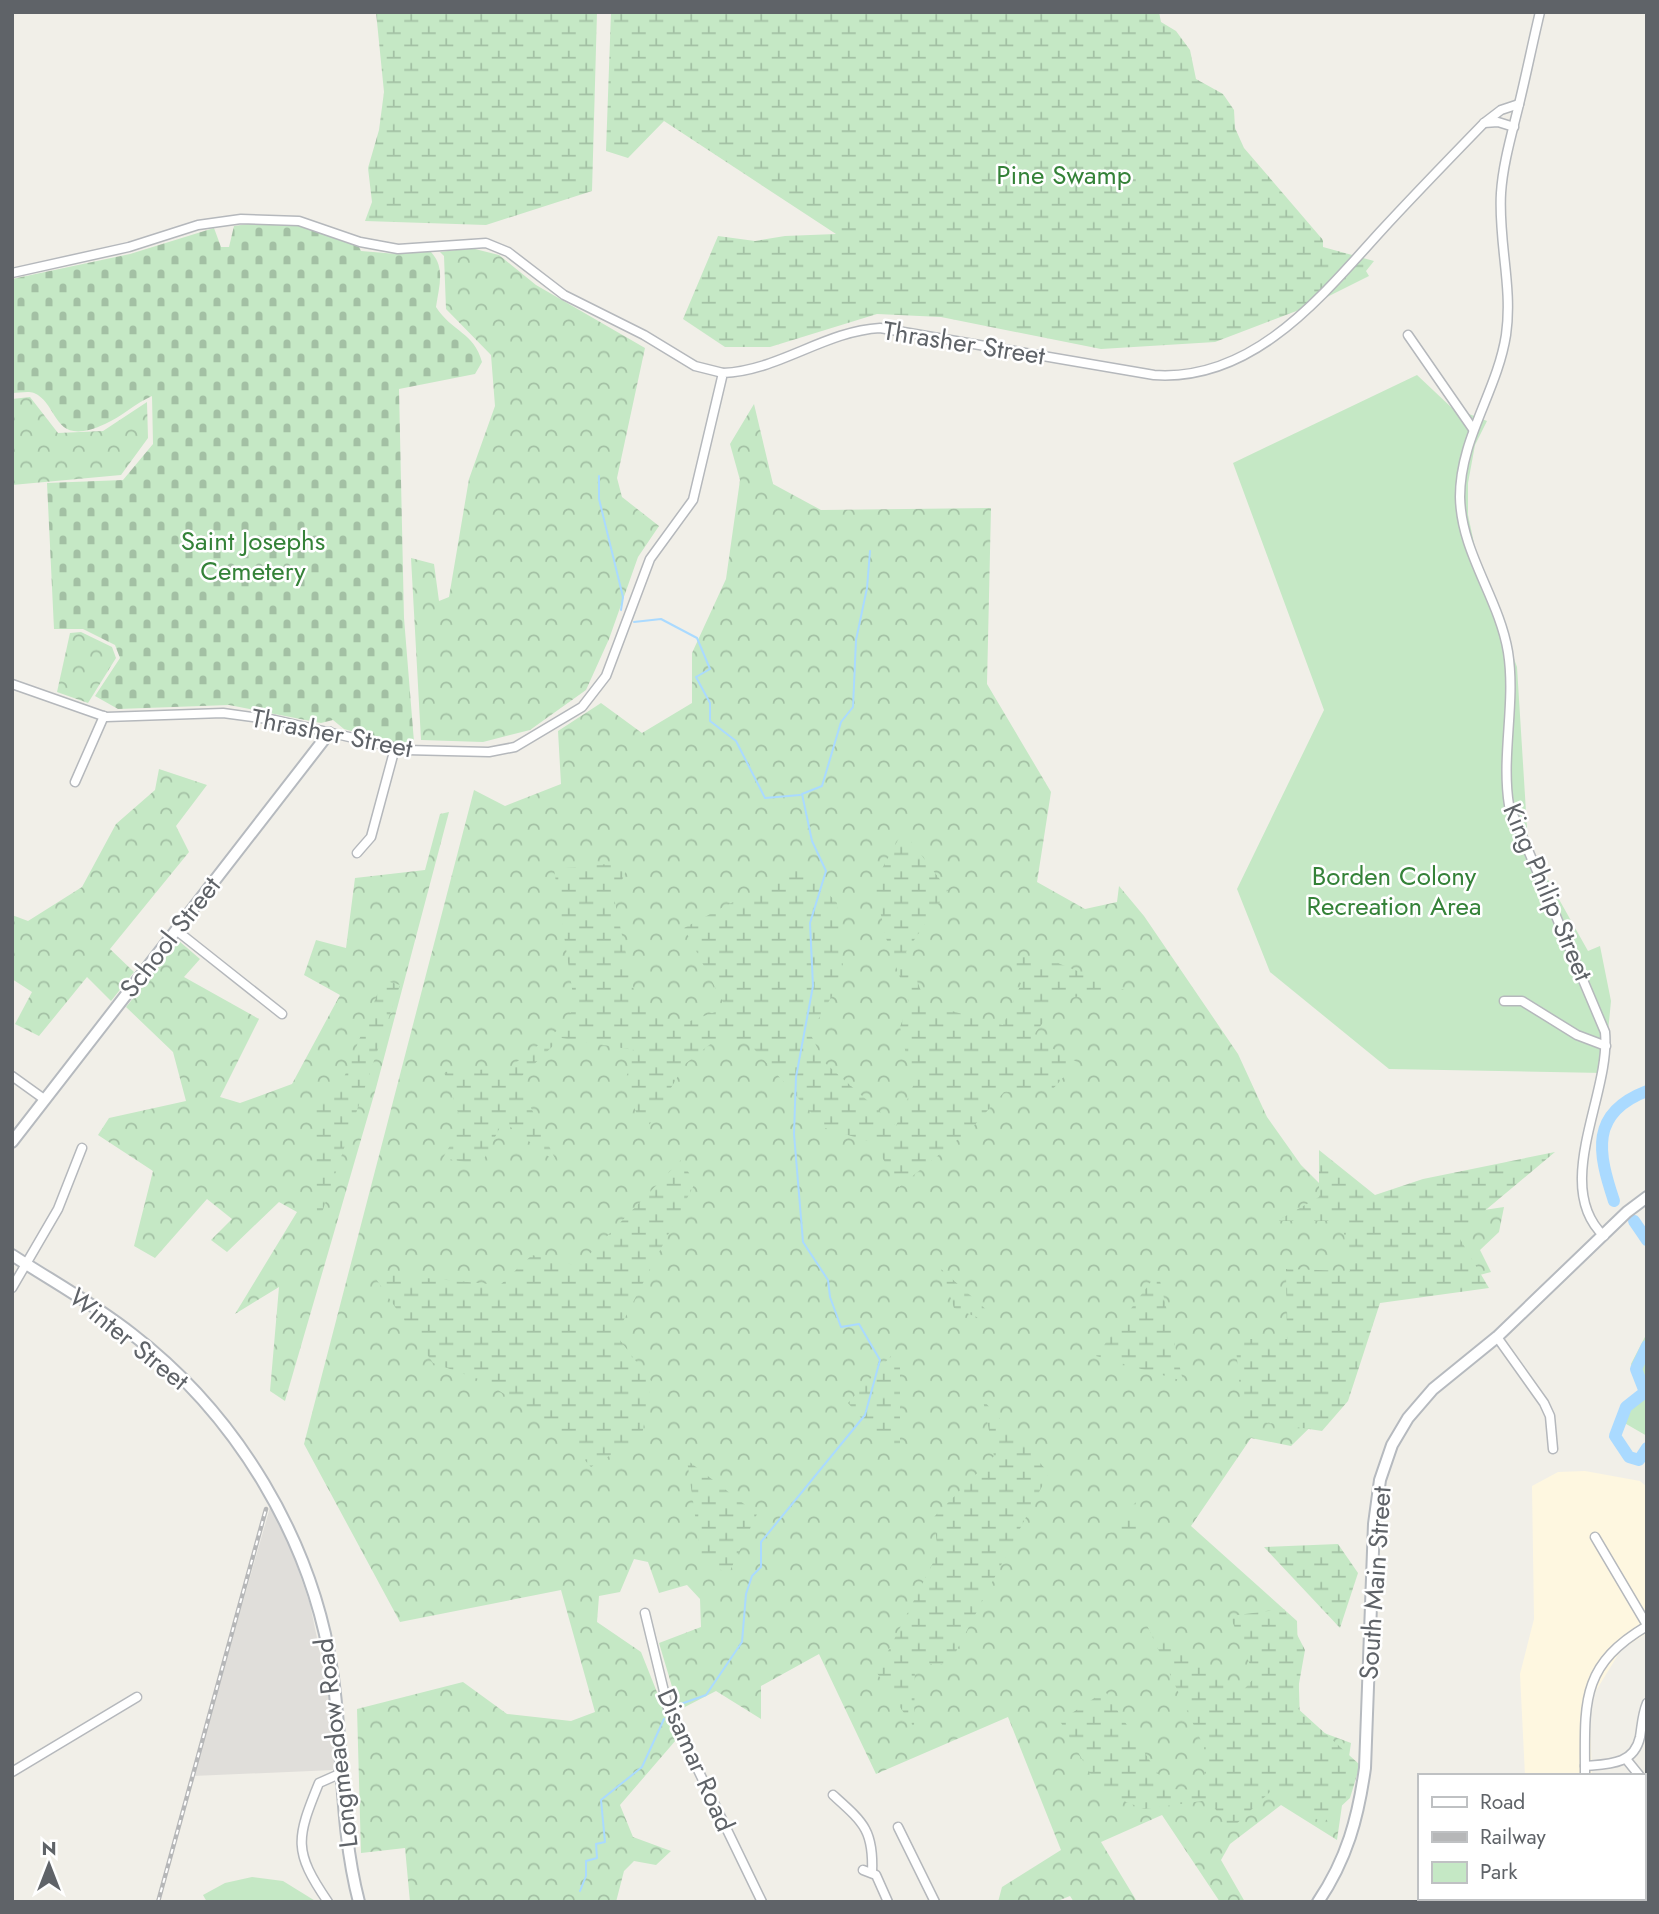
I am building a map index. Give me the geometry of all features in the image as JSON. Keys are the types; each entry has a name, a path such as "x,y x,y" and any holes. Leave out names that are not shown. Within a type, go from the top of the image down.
{"street":[{"name":"King Philip Street","path":"1540,12 1501,192 1508,323 1498,369 1463,461 1461,508 1471,552 1495,609 1508,655 1510,688 1506,781 1509,805 1595,1003 1606,1046 1604,1073 1582,1172 1589,1217 1604,1236"},
{"name":"Thrasher Street","path":"12,684 104,716 223,713 395,748 475,752 506,750 541,733 590,700 606,676 650,559 693,500 723,373 752,369 845,335 880,328 1154,375 1198,373 1248,352 1304,314 1484,123 1501,110 1519,104"},
{"path":"1484,123 1498,122 1514,127"},
{"path":"12,273 129,247 198,225 241,219 299,221 360,242 398,248 486,243 508,252 564,295 644,335 695,366 723,373"},
{"path":"1408,335 1473,429"},
{"path":"75,782 104,716"},
{"name":"School Street","path":"12,1142 329,733"},
{"path":"357,853 371,836 395,748"},
{"path":"176,930 282,1014"},
{"path":"1504,1000 1522,1001 1577,1035 1606,1046"},
{"path":"12,1076 44,1099"},
{"path":"12,1287 58,1209 82,1148"},
{"name":"South Main Street","path":"1318,1902 1344,1858 1360,1804 1365,1768 1374,1524 1384,1468 1399,1431 1417,1406 1451,1372 1497,1337 1647,1196"},
{"name":"Winter Street","path":"12,1255 106,1315 173,1369 242,1450 277,1508"},
{"path":"1497,1337 1544,1403 1550,1416 1553,1449"},
{"name":"Longmeadow Road","path":"277,1508 303,1562 324,1630 332,1673 349,1859 359,1902"},
{"path":"1585,1774 1586,1704 1595,1676 1610,1652 1647,1625 1595,1537"},
{"name":"Disamar Road","path":"645,1613 668,1708 762,1902"},
{"path":"12,1772 137,1697"},
{"path":"1585,1766 1617,1764 1626,1759 1640,1738 1647,1703"},
{"path":"1626,1759 1638,1774"},
{"path":"328,1902 303,1860 301,1838 319,1783 337,1775 341,1768"},
{"path":"833,1796 866,1827 872,1846 872,1873"},
{"path":"898,1827 935,1902"},
{"path":"863,1870 878,1878 888,1902"}],"shaded area":[{"path":"1585,1471 1640,1481 1647,1487 1647,1633 1621,1650 1594,1694 1590,1720 1592,1774 1525,1774 1520,1674 1534,1619 1532,1486 1558,1472"},
{"path":"271,1504 291,1549 310,1604 329,1697 334,1770 193,1776"}],"green space":[{"path":"376,12 597,12 592,191 486,225 365,221 372,202 368,168 379,130 384,92"},
{"name":"Pine Swamp","path":"611,12 1159,12 1161,22 1176,31 1190,50 1196,79 1223,94 1234,110 1235,128 1244,148 1323,240 1323,247 1374,261 1366,271 1369,276 1307,307 1215,342 1101,349 941,317 877,314 770,347 725,347 683,319 718,236 755,241 785,236 836,234 664,121 628,158 606,151"},
{"name":"Saint Josephs Cemetery","path":"269,221 297,225 359,247 361,251 397,254 430,251 440,270 436,307 474,344 482,362 475,374 399,389 404,618 414,742 394,743 344,729 333,720 321,723 229,705 118,709 95,696 120,658 115,645 83,629 54,629 47,483 123,480 153,444 152,396 105,424 75,431 59,422 42,399 34,393 12,393 12,279 130,254 214,228 221,247 229,247 234,226"},
{"path":"471,248 499,255 536,285 645,348 617,478 622,497 659,526 638,557 609,639 586,690 530,730 483,742 421,740 411,558 434,564 439,601 449,597 469,479 495,406 491,355 446,309 444,256 440,252"},
{"name":"Borden Colony Recreation Area","path":"1417,375 1451,407 1487,421 1475,445 1468,483 1468,515 1477,557 1517,667 1528,844 1588,951 1600,946 1611,1001 1604,1073 1389,1069 1270,972 1237,889 1324,710 1233,463"},
{"path":"30,397 58,433 103,431 147,402 148,438 121,475 12,485 12,399"},
{"path":"754,404 773,484 821,510 991,508 987,684 1051,792 1037,882 1085,909 1117,902 1119,886 1144,916 1238,1054 1267,1117 1301,1165 1364,1228 1504,1207 1499,1232 1480,1250 1491,1272 1370,1304 1340,1398 1291,1446 1251,1438 1191,1526 1297,1621 1300,1724 1351,1743 1337,1840 1281,1805 1230,1844 1221,1860 1245,1902 1220,1902 1162,1815 1101,1842 1136,1900 1074,1902 1070,1896 1055,1902 998,1902 1002,1887 1061,1850 1008,1717 876,1774 819,1654 761,1686 761,1719 716,1691 679,1710 659,1643 701,1627 700,1599 687,1585 659,1593 648,1562 634,1559 620,1592 599,1596 597,1622 641,1652 676,1740 620,1805 633,1837 671,1851 656,1865 634,1861 624,1871 616,1902 410,1902 405,1848 361,1853 357,1709 463,1682 507,1714 571,1721 595,1712 561,1590 400,1622 304,1444 474,790 505,806 561,784 558,731 601,703 642,733 692,703 692,653 726,579 740,480 730,444"},
{"path":"81,632 112,647 116,658 88,703 57,692 70,633"},
{"path":"159,769 207,785 176,826 189,852 110,949 134,972 111,1001 87,977 39,1036 15,1024 32,992 12,979 12,915 28,921 82,887 116,824 155,790"},
{"path":"449,812 376,1088 285,1401 270,1391 279,1287 235,1314 297,1212 279,1202 227,1252 211,1240 232,1219 207,1199 155,1258 134,1246 153,1171 98,1135 109,1118 186,1101 173,1052 126,1007 179,941 200,959 184,977 259,1019 220,1097 240,1103 292,1084 340,995 304,975 316,940 346,948 355,878 425,870 440,814"},
{"path":"903,831 948,890 906,952 926,1004 1003,1025 1021,984 1007,957 1043,957 1124,990 1061,999 1032,1037 1077,1062 1052,1090 1004,1092 972,1128 899,1187 874,1143 825,1128 746,1040 713,1042 685,1064 644,1134 625,1082 634,1050 561,1038 518,1080 557,1163 503,1121 481,1165 443,1158 462,1124 444,1072 509,1068 568,1022 574,1002 554,869 630,862 614,898 634,991 668,1029 726,1008 684,928 750,893 797,860 837,903 844,976 810,1033 824,1062 896,1126 913,1086 900,1027 909,1003 886,938 874,883"},
{"path":"383,980 400,985 317,1227 315,1105 341,1085"},
{"path":"1319,1150 1375,1195 1423,1179 1555,1152 1457,1234 1489,1288 1380,1303 1348,1401 1322,1431 1243,1419 1235,1339 1287,1339 1286,1269 1350,1271 1342,1221 1277,1221 1319,1197"},
{"path":"681,1160 695,1183 616,1335 651,1381 642,1436 591,1467 555,1427 484,1381 433,1363 372,1273 500,1285 532,1255 578,1266"},
{"path":"941,1269 1009,1330 954,1308"},
{"path":"1158,1272 1183,1381 1096,1356"},
{"path":"1647,1333 1647,1436 1621,1421 1623,1412 1641,1395 1631,1364"},
{"path":"900,1346 900,1462 848,1403"},
{"path":"983,1400 1049,1473 949,1665 915,1663 914,1728 877,1673 938,1553 934,1517 994,1456"},
{"path":"687,1460 757,1514 729,1573 702,1563"},
{"path":"1139,1499 1139,1530 1106,1533"},
{"path":"1338,1544 1358,1573 1340,1628 1264,1547"},
{"path":"1284,1609 1305,1650 1295,1706 1360,1765 1350,1798 1323,1823 1271,1791 1230,1830 1209,1800 1144,1809 1101,1792 1060,1721 1105,1691 1168,1789 1205,1790 1204,1747 1145,1621 1239,1695 1255,1677 1230,1616"},
{"path":"252,1877 283,1881 317,1902 207,1902 203,1895 225,1883"}],"waterway":[{"path":"599,476 599,499 623,597 621,610"},
{"path":"678,1705 706,1695 742,1642 746,1594 752,1576 761,1567 761,1542 865,1415 880,1360 859,1324 841,1327 830,1297 828,1280 803,1242 794,1134 796,1077 813,986 810,923 826,871 812,841 802,794 822,786 841,722 853,707 856,640 867,588 870,551"},
{"path":"634,622 661,619 697,638 710,669 696,677 710,703 710,721 736,741 765,798 800,795"},
{"path":"1614,1201 1604,1167 1603,1136 1615,1111 1628,1100 1647,1091"},
{"path":"1634,1221 1647,1240"},
{"path":"1647,1346 1636,1369 1645,1392 1626,1407 1615,1436 1629,1457 1639,1460 1647,1448"},
{"path":"580,1891 586,1876 586,1861 597,1858 596,1844 605,1842 601,1800 642,1767 664,1719"}],"railway":[{"path":"158,1902 266,1509"}]}
